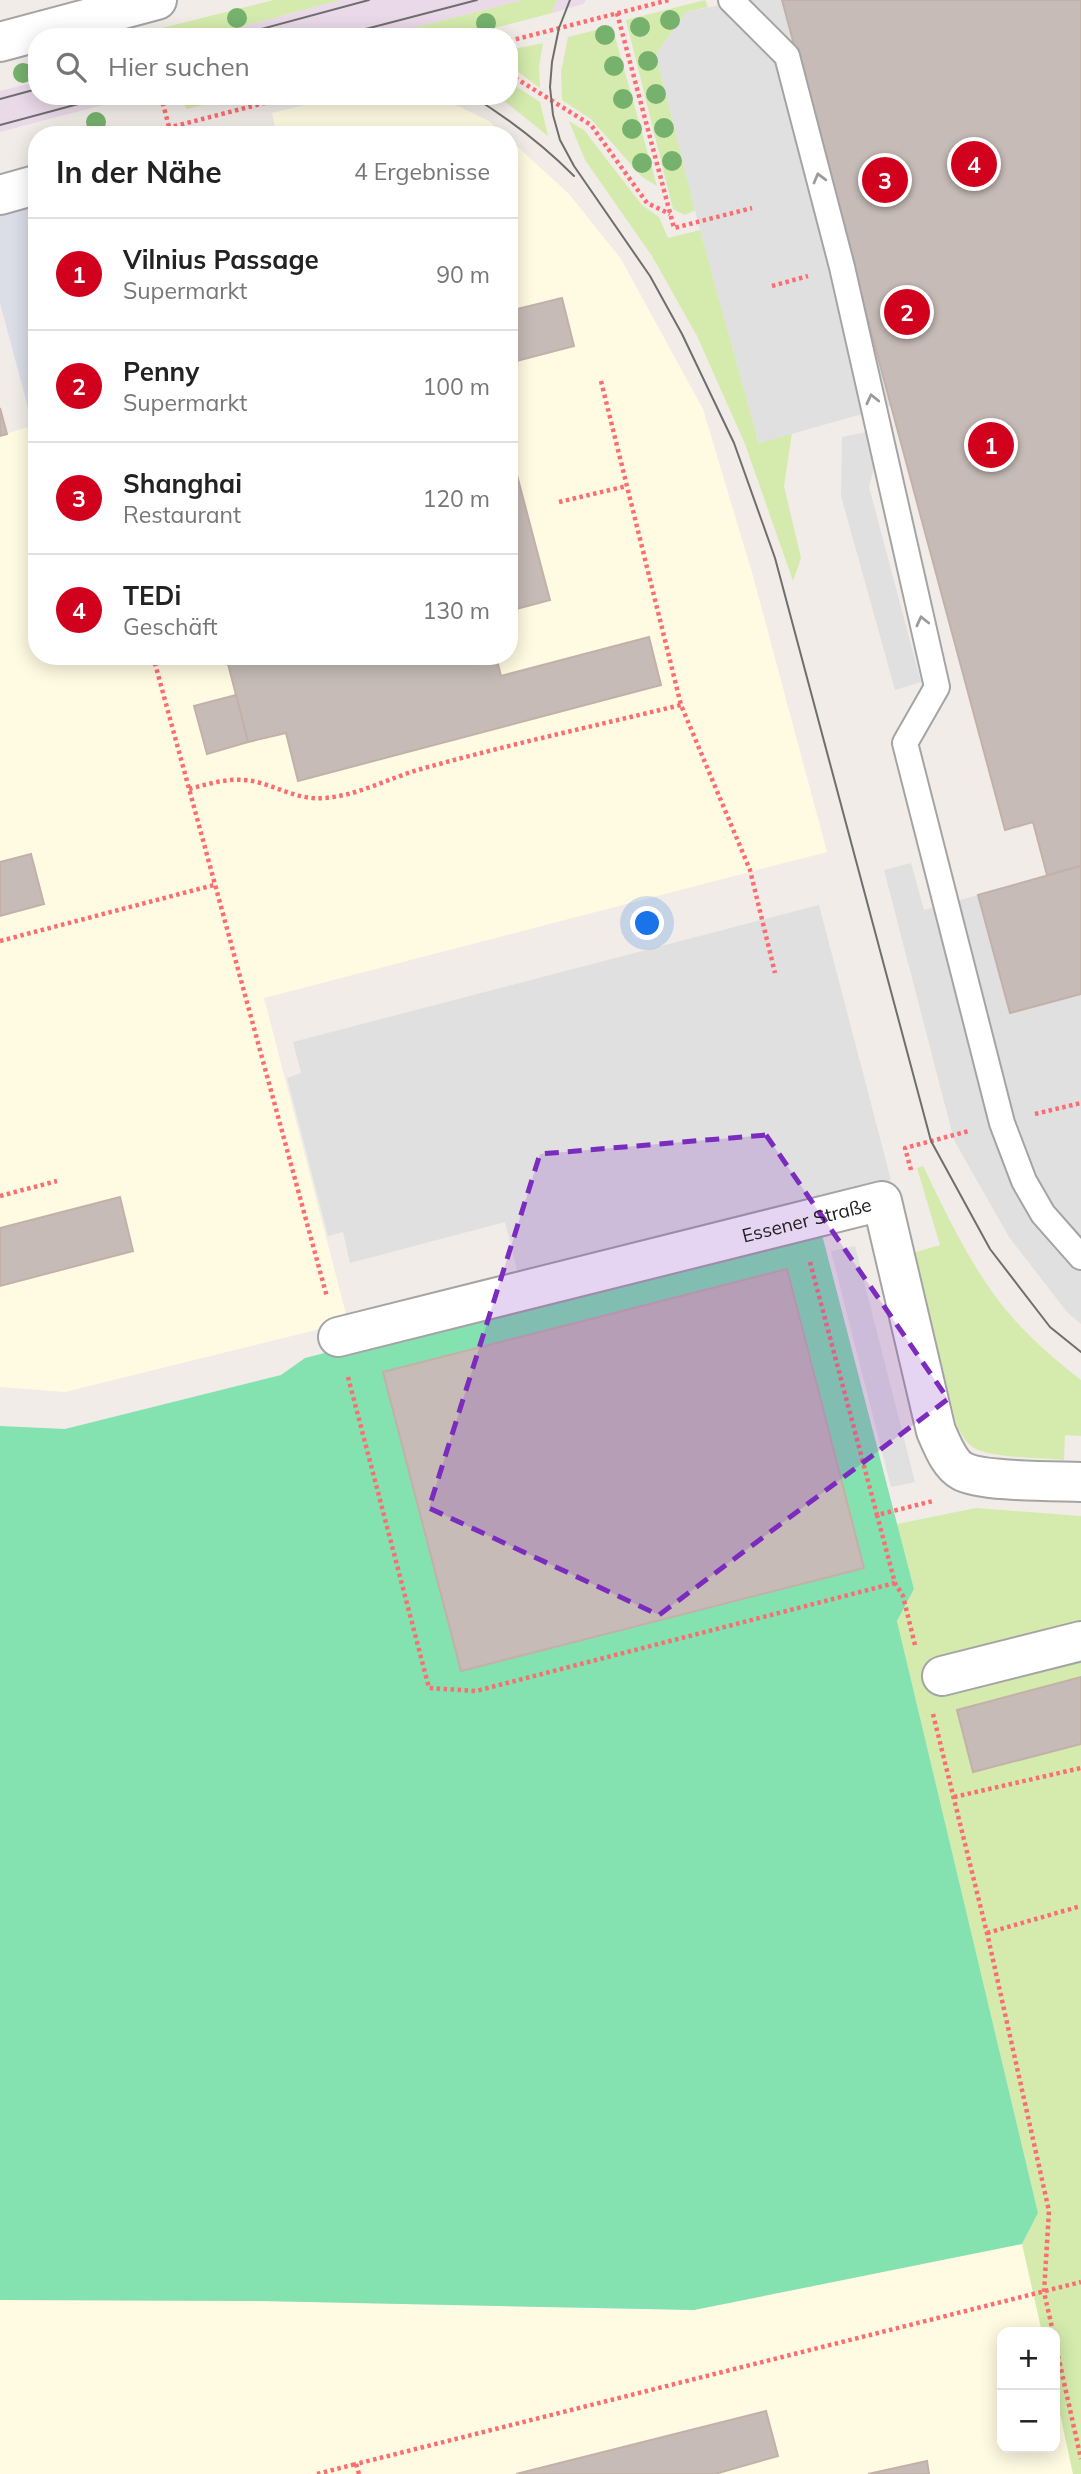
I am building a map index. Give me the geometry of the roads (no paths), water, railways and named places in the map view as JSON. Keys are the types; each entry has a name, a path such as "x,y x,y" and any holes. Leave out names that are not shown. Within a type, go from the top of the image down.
{"street":[{"path":"55,28 157,0"},
{"path":"0,43 28,35"},
{"name":"Essener Straße","path":"338,1337 882,1201 936,1431 948,1456 962,1471 988,1478 1081,1482"},
{"path":"930,1679 1081,1641"}],"lane":[{"path":"732,1 787,56 842,267 937,687 905,743 1002,1123 1024,1181 1043,1214 1081,1257"}],"tram line":[{"path":"265,28 369,0"},
{"path":"370,28 477,0"},
{"path":"570,0 559,28 550,87 553,115 560,140 574,166 650,276 682,334 734,443 775,558 931,1141 990,1249 1050,1327 1081,1352"},
{"path":"0,99 28,91"},
{"path":"0,125 74,105"},
{"path":"486,105 515,126"},
{"path":"518,128 574,176"}],"place":[{"name":"TEDi","path":"974,164"},
{"name":"Shanghai","path":"885,180"},
{"name":"Penny","path":"907,312"},
{"name":"Vilnius Passage","path":"991,445"}]}
